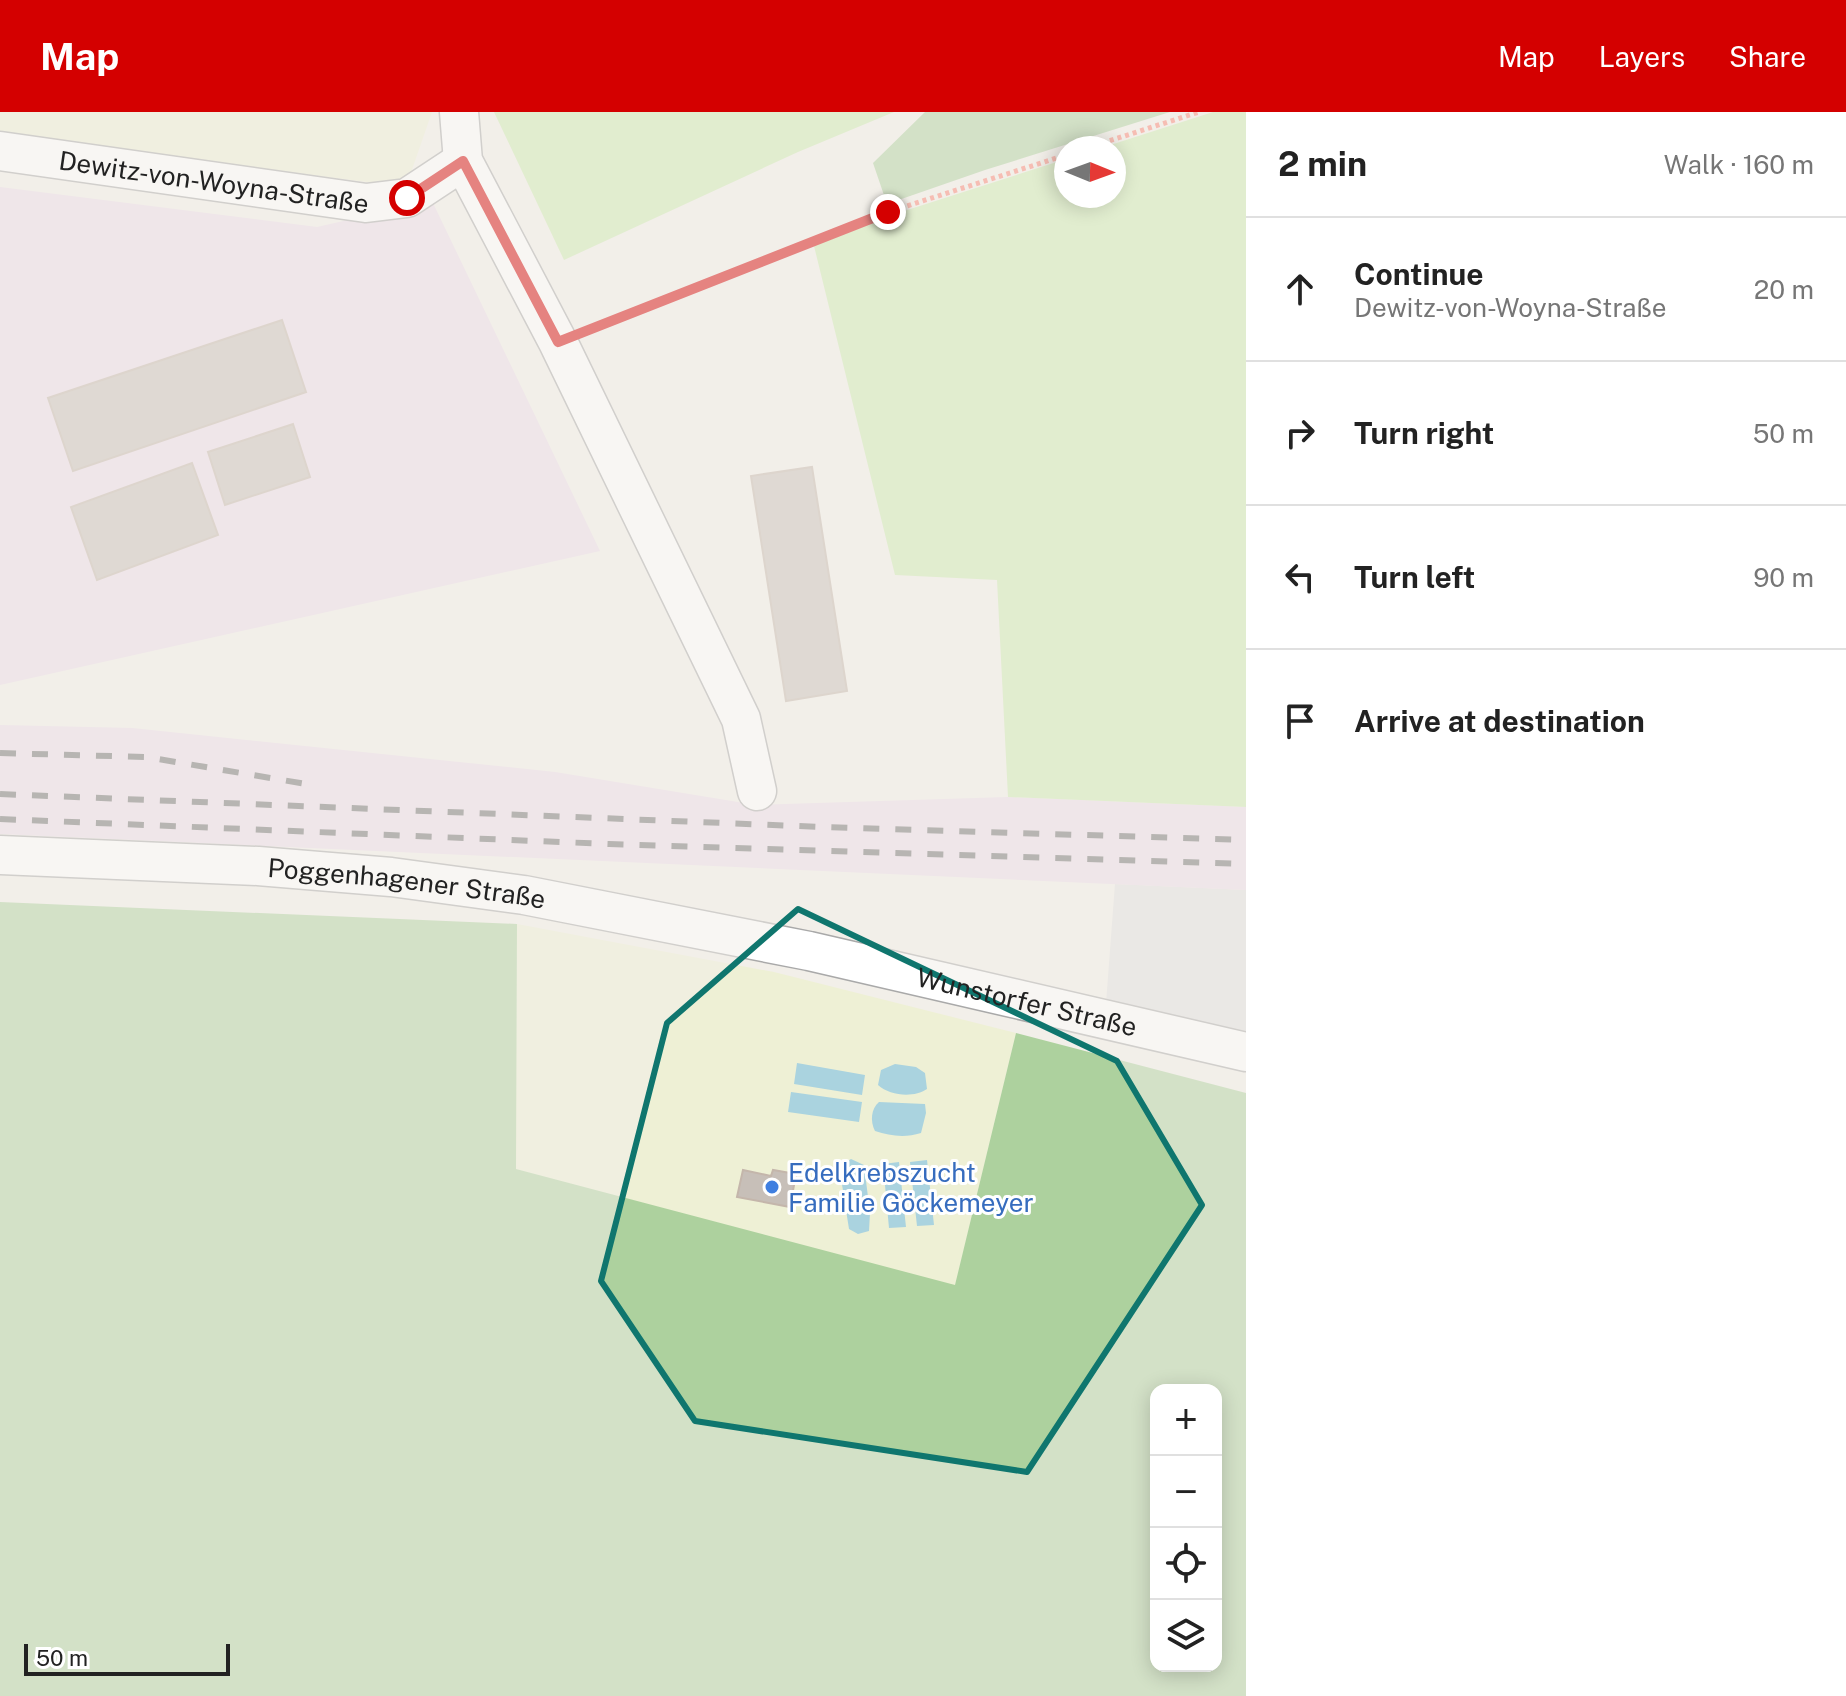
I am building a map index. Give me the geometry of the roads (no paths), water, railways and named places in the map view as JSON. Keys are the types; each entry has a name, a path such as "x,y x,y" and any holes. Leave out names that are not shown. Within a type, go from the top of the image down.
{"street":[{"path":"459,112 463,161 558,342 741,719 757,791"},
{"name":"Dewitz-von-Woyna-Straße","path":"0,151 366,203 407,198 463,161"},
{"name":"Poggenhagener Straße","path":"0,855 258,866 391,877 524,895 809,951"},
{"name":"Wunstorfer Straße","path":"809,951 1246,1052"}],"water":[{"path":"797,1063 865,1075 862,1095 794,1084"},
{"path":"895,1064 916,1067 925,1073 927,1089 916,1094 902,1094 889,1092 878,1085 881,1070"},
{"path":"791,1092 862,1102 859,1122 788,1112"},
{"path":"879,1102 925,1104 921,1133 898,1136 875,1131 872,1115"},
{"path":"851,1159 864,1165 870,1213 869,1231 858,1234 849,1229 841,1178 843,1164"},
{"path":"927,1160 934,1225 917,1226 910,1162"},
{"path":"899,1162 906,1227 889,1228 883,1164"}],"railway":[{"path":"0,753 146,757 312,785"},
{"path":"0,794 823,827 1246,840"},
{"path":"0,819 609,844 1246,864"}],"place":[{"name":"Edelkrebszucht Familie Göckemeyer","path":"772,1187"}]}
